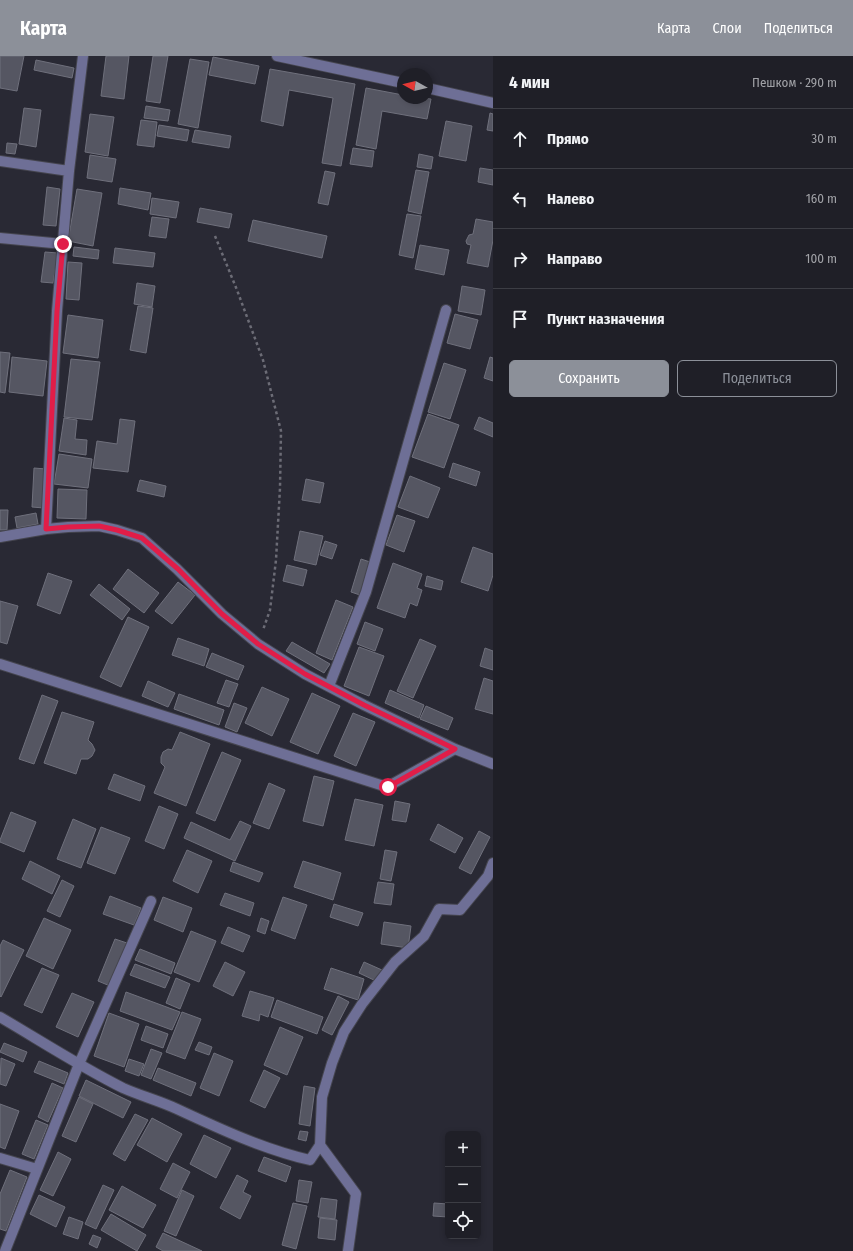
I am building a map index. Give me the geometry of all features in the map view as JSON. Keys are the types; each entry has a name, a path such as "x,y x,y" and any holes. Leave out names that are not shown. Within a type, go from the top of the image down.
{"street":[{"path":"46,529 57,311 69,171 83,56"},
{"path":"277,56 397,82"},
{"path":"433,89 493,103"},
{"path":"0,161 69,171"},
{"path":"0,238 63,244"},
{"path":"329,686 366,592 446,310"},
{"path":"0,537 46,529 99,526 142,538 178,569 222,614 258,644 305,674 364,705 455,749 493,764"},
{"path":"0,664 388,787 455,749"},
{"path":"0,1017 79,1064 124,1088 175,1108 231,1134 310,1160 320,1145 322,1097 332,1063 344,1032 362,1004 395,962 424,936 439,909 460,910 488,876 493,863"},
{"path":"4,1251 79,1064 151,901"},
{"path":"320,1145 356,1194 348,1251"},
{"path":"0,1158 37,1169"}],"path":[{"path":"215,236 238,290 263,360 281,431 280,488 276,560 270,610 258,644"}],"building":[{"path":"0,56 24,56 17,91 0,88"},
{"path":"106,56 129,56 124,99 101,96"},
{"path":"153,56 168,56 160,103 146,101"},
{"path":"213,57 259,66 255,84 209,75"},
{"path":"190,59 209,62 198,128 178,124"},
{"path":"36,60 74,68 72,78 34,70"},
{"path":"270,69 355,84 341,166 322,163 333,98 289,90 283,126 261,121"},
{"path":"366,88 397,94 397,104 430,104 427,119 382,111 376,149 356,145"},
{"path":"146,106 170,110 168,121 144,118"},
{"path":"24,108 41,110 36,147 19,144"},
{"path":"490,113 493,114 493,131 487,130"},
{"path":"90,114 114,117 108,156 85,152"},
{"path":"141,120 157,122 154,147 137,145"},
{"path":"446,121 472,126 466,161 439,156"},
{"path":"159,125 189,130 187,141 157,136"},
{"path":"195,130 231,136 229,148 192,142"},
{"path":"7,143 17,144 15,154 6,153"},
{"path":"353,148 374,151 372,167 350,164"},
{"path":"419,154 433,157 431,169 417,167"},
{"path":"90,155 116,159 112,182 87,178"},
{"path":"480,168 493,170 493,185 478,182"},
{"path":"416,170 429,172 421,214 408,211"},
{"path":"325,171 335,173 328,205 318,203"},
{"path":"47,187 60,189 56,226 43,225"},
{"path":"120,188 151,193 148,210 118,204"},
{"path":"77,189 102,193 93,246 68,241"},
{"path":"152,198 179,202 176,218 150,214"},
{"path":"200,208 232,214 229,228 197,222"},
{"path":"407,214 421,216 413,258 399,255"},
{"path":"152,217 169,219 166,238 149,236"},
{"path":"476,219 493,222 493,240 488,267 467,263 471,245 467,244 466,241 469,235 473,234"},
{"path":"253,220 327,236 322,258 248,241"},
{"path":"420,245 449,250 444,275 415,269"},
{"path":"74,247 99,250 98,259 73,256"},
{"path":"115,248 155,253 153,267 113,263"},
{"path":"45,252 58,253 53,283 41,282"},
{"path":"68,262 82,263 79,300 66,299"},
{"path":"137,283 155,286 152,307 134,304"},
{"path":"462,286 485,290 481,315 458,311"},
{"path":"138,306 153,308 146,353 130,350"},
{"path":"455,314 478,320 470,349 447,343"},
{"path":"68,315 103,320 98,358 63,353"},
{"path":"0,352 10,353 5,393 0,392"},
{"path":"12,357 47,361 43,396 9,392"},
{"path":"490,357 493,358 493,381 484,378"},
{"path":"71,359 100,362 92,420 64,417"},
{"path":"444,363 466,370 450,419 428,412"},
{"path":"428,414 459,425 444,468 412,457"},
{"path":"479,417 493,423 493,437 474,429"},
{"path":"64,418 77,420 75,439 87,440 86,455 59,451"},
{"path":"120,419 135,421 128,472 93,468 97,441 117,444"},
{"path":"59,454 92,459 88,488 54,484"},
{"path":"453,463 480,472 476,486 449,477"},
{"path":"34,468 46,469 44,508 32,507"},
{"path":"410,476 440,488 428,518 398,507"},
{"path":"306,479 324,483 320,503 302,500"},
{"path":"140,480 166,486 164,497 137,491"},
{"path":"58,489 87,490 86,519 57,518"},
{"path":"0,510 8,510 7,530 0,530"},
{"path":"36,513 38,524 17,528 15,517"},
{"path":"397,515 415,521 404,552 386,545"},
{"path":"300,531 323,536 316,565 294,560"},
{"path":"325,541 337,545 332,559 320,555"},
{"path":"473,547 493,554 493,575 488,591 461,582"},
{"path":"361,559 370,562 360,595 351,592"},
{"path":"393,563 422,574 417,588 422,590 417,606 410,603 405,618 377,608"},
{"path":"287,565 307,570 303,586 283,581"},
{"path":"128,569 159,593 144,613 113,589"},
{"path":"48,573 72,581 60,614 37,605"},
{"path":"427,576 443,581 441,590 425,586"},
{"path":"178,582 195,595 172,624 155,611"},
{"path":"99,584 130,609 122,620 90,595"},
{"path":"336,600 353,607 332,660 316,653"},
{"path":"0,601 18,606 7,644 0,642"},
{"path":"128,617 149,627 121,687 100,677"},
{"path":"365,622 383,629 375,651 357,644"},
{"path":"178,638 209,649 204,666 172,655"},
{"path":"420,639 436,646 413,698 397,691"},
{"path":"292,642 330,664 324,673 286,651"},
{"path":"359,647 384,656 369,696 344,686"},
{"path":"485,648 493,651 493,670 480,666"},
{"path":"212,653 244,666 238,680 206,667"},
{"path":"484,678 493,681 493,714 475,709"},
{"path":"226,680 238,684 229,707 217,703"},
{"path":"148,681 175,693 168,707 142,696"},
{"path":"262,687 289,699 272,736 245,723"},
{"path":"390,690 424,705 419,718 385,703"},
{"path":"312,693 340,706 318,754 290,742"},
{"path":"179,694 224,710 219,725 174,709"},
{"path":"42,695 58,701 34,764 19,759"},
{"path":"234,703 247,708 237,732 225,727"},
{"path":"426,706 453,718 448,730 420,719"},
{"path":"62,712 94,722 88,740 95,750 92,756 88,759 81,759 76,774 44,763"},
{"path":"353,713 375,722 356,766 334,756"},
{"path":"180,732 210,744 186,806 154,793 165,767 161,763 163,752 168,749 172,750"},
{"path":"222,752 241,760 215,821 196,813"},
{"path":"114,774 145,786 140,801 108,789"},
{"path":"314,776 334,781 323,826 303,821"},
{"path":"269,783 285,790 269,829 253,823"},
{"path":"355,799 383,805 374,846 345,840"},
{"path":"395,801 410,804 406,822 392,820"},
{"path":"159,806 178,814 164,849 145,841"},
{"path":"11,812 36,822 24,852 0,842"},
{"path":"73,819 96,829 81,868 57,859"},
{"path":"240,821 251,826 235,861 184,838 191,822 230,840"},
{"path":"438,824 463,838 455,853 430,840"},
{"path":"101,827 130,838 115,874 87,863"},
{"path":"479,831 490,837 471,874 459,868"},
{"path":"187,850 212,861 198,893 173,881"},
{"path":"385,850 397,852 391,881 380,879"},
{"path":"30,861 60,876 52,894 22,879"},
{"path":"303,861 341,873 333,900 294,887"},
{"path":"233,862 263,873 259,882 230,871"},
{"path":"62,880 74,886 60,917 47,911"},
{"path":"378,882 394,884 391,905 374,903"},
{"path":"225,893 254,903 250,916 220,905"},
{"path":"110,896 141,908 134,925 103,914"},
{"path":"163,897 192,908 183,932 154,920"},
{"path":"283,897 307,905 295,939 271,930"},
{"path":"334,904 363,913 358,926 330,917"},
{"path":"44,918 71,930 53,969 26,956"},
{"path":"261,918 269,921 265,934 257,931"},
{"path":"384,922 411,926 408,948 381,944"},
{"path":"228,927 250,936 243,952 221,943"},
{"path":"191,931 216,941 199,982 174,972"},
{"path":"115,939 127,943 110,986 98,981"},
{"path":"3,940 24,950 1,997 0,946"},
{"path":"140,949 175,963 171,974 135,960"},
{"path":"225,962 245,972 233,996 213,986"},
{"path":"364,962 382,970 376,981 359,973"},
{"path":"135,964 170,977 165,988 130,975"},
{"path":"42,968 59,975 42,1013 24,1005"},
{"path":"331,968 364,979 358,1000 324,989"},
{"path":"176,978 190,984 180,1009 166,1003"},
{"path":"250,991 274,998 268,1017 260,1014 259,1021 242,1016"},
{"path":"126,992 180,1012 172,1030 120,1011"},
{"path":"72,993 94,1002 78,1037 56,1027"},
{"path":"338,996 349,1002 332,1035 322,1030"},
{"path":"277,1000 323,1017 317,1034 271,1017"},
{"path":"182,1012 201,1019 185,1059 166,1052"},
{"path":"109,1013 139,1024 124,1067 94,1056"},
{"path":"146,1026 168,1034 163,1048 141,1040"},
{"path":"280,1027 303,1037 287,1075 264,1065"},
{"path":"199,1042 212,1047 209,1055 195,1050"},
{"path":"4,1043 27,1052 23,1062 0,1052"},
{"path":"151,1049 162,1053 151,1079 141,1075"},
{"path":"214,1053 233,1061 219,1096 200,1088"},
{"path":"1,1058 15,1064 6,1086 0,1084"},
{"path":"129,1059 144,1064 139,1076 125,1071"},
{"path":"39,1061 68,1073 64,1084 34,1072"},
{"path":"158,1068 196,1083 191,1096 153,1080"},
{"path":"264,1070 280,1078 265,1108 250,1101"},
{"path":"86,1080 131,1102 123,1118 79,1096"},
{"path":"52,1083 63,1088 48,1122 38,1117"},
{"path":"304,1086 315,1088 310,1126 299,1124"},
{"path":"79,1097 93,1104 76,1142 62,1136"},
{"path":"0,1104 19,1111 5,1149 0,1147"},
{"path":"135,1114 148,1120 125,1161 113,1154"},
{"path":"152,1118 182,1134 167,1162 137,1145"},
{"path":"36,1120 48,1125 34,1159 22,1154"},
{"path":"300,1131 308,1132 306,1141 298,1139"},
{"path":"204,1135 231,1148 216,1178 190,1164"},
{"path":"58,1152 71,1159 53,1196 40,1190"},
{"path":"264,1157 291,1167 286,1182 258,1171"},
{"path":"173,1163 190,1172 177,1198 160,1189"},
{"path":"10,1170 27,1177 6,1231 0,1229 0,1194"},
{"path":"237,1175 248,1181 243,1192 251,1196 240,1219 220,1208"},
{"path":"299,1180 312,1182 308,1203 296,1201"},
{"path":"103,1185 114,1190 96,1229 85,1224"},
{"path":"122,1186 156,1205 143,1228 109,1210"},
{"path":"182,1190 194,1196 176,1236 164,1231"},
{"path":"39,1195 65,1207 56,1227 30,1214"},
{"path":"321,1198 337,1200 335,1219 318,1217"},
{"path":"293,1203 307,1206 296,1249 282,1245"},
{"path":"434,1203 445,1204 445,1217 433,1216"},
{"path":"111,1214 146,1235 137,1251 101,1230"},
{"path":"69,1217 83,1222 78,1239 63,1234"},
{"path":"320,1218 337,1220 335,1240 318,1238"},
{"path":"163,1233 202,1251 163,1251 156,1247"},
{"path":"93,1235 101,1238 97,1248 89,1244"}],"route":[{"path":"63,244 57,311 46,529 99,526 142,538 178,569 222,614 258,644 305,674 364,705 455,749 388,787"}]}
